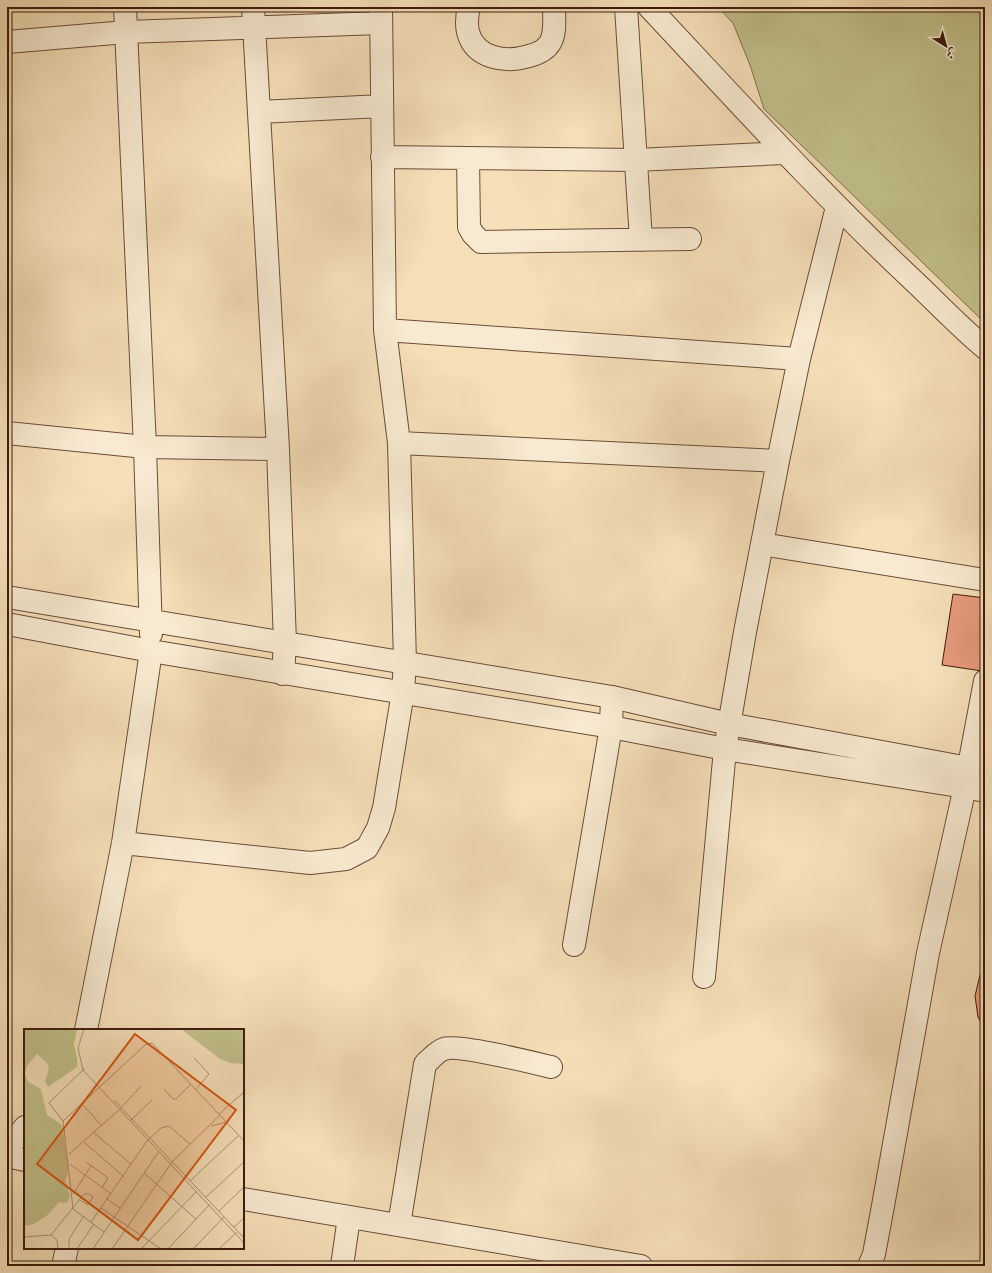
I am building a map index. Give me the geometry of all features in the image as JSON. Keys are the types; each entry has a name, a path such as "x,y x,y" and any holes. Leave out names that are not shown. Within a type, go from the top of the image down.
{"street":[{"path":"86,1029 123,843 151,651 146,447 125,7"},
{"path":"469,7 467,27 468,33 474,43 481,52 491,57 503,59 522,58 540,53 550,44 554,33 554,7"},
{"path":"626,7 641,240"},
{"path":"649,7 836,207 985,348"},
{"path":"7,42 126,32 254,18 381,15 385,330 399,442 406,662 403,692 384,808 378,828 367,848 346,860 310,863 123,843"},
{"path":"254,18 278,449 285,643 283,674"},
{"path":"259,112 382,106"},
{"path":"382,157 636,160 784,153"},
{"path":"468,158 469,227 473,234 481,242 690,239"},
{"path":"704,977 725,749 729,724 745,632 799,359 836,207"},
{"path":"385,330 799,359"},
{"path":"7,432 146,447 278,449"},
{"path":"399,442 778,461"},
{"path":"762,544 985,580"},
{"path":"7,597 612,697 976,779"},
{"path":"7,624 283,674 403,692 611,727 725,749 976,779"},
{"path":"869,1266 874,1254 928,953 976,779 985,681"},
{"path":"574,945 611,727 612,697"},
{"path":"399,1225 425,1064 445,1048 464,1048 552,1067"},
{"path":"7,1149 24,1128"},
{"path":"7,1156 24,1160"},
{"path":"244,1199 641,1266"},
{"path":"342,1266 349,1216"},
{"path":"63,1266 67,1249"}],"shaded area":[{"path":"718,7 985,7 985,323 764,109 750,65 733,23"}],"building":[{"path":"953,594 985,598 985,649 982,671 942,665"},
{"path":"985,966 985,1030 978,1017 975,996 980,975"}]}
